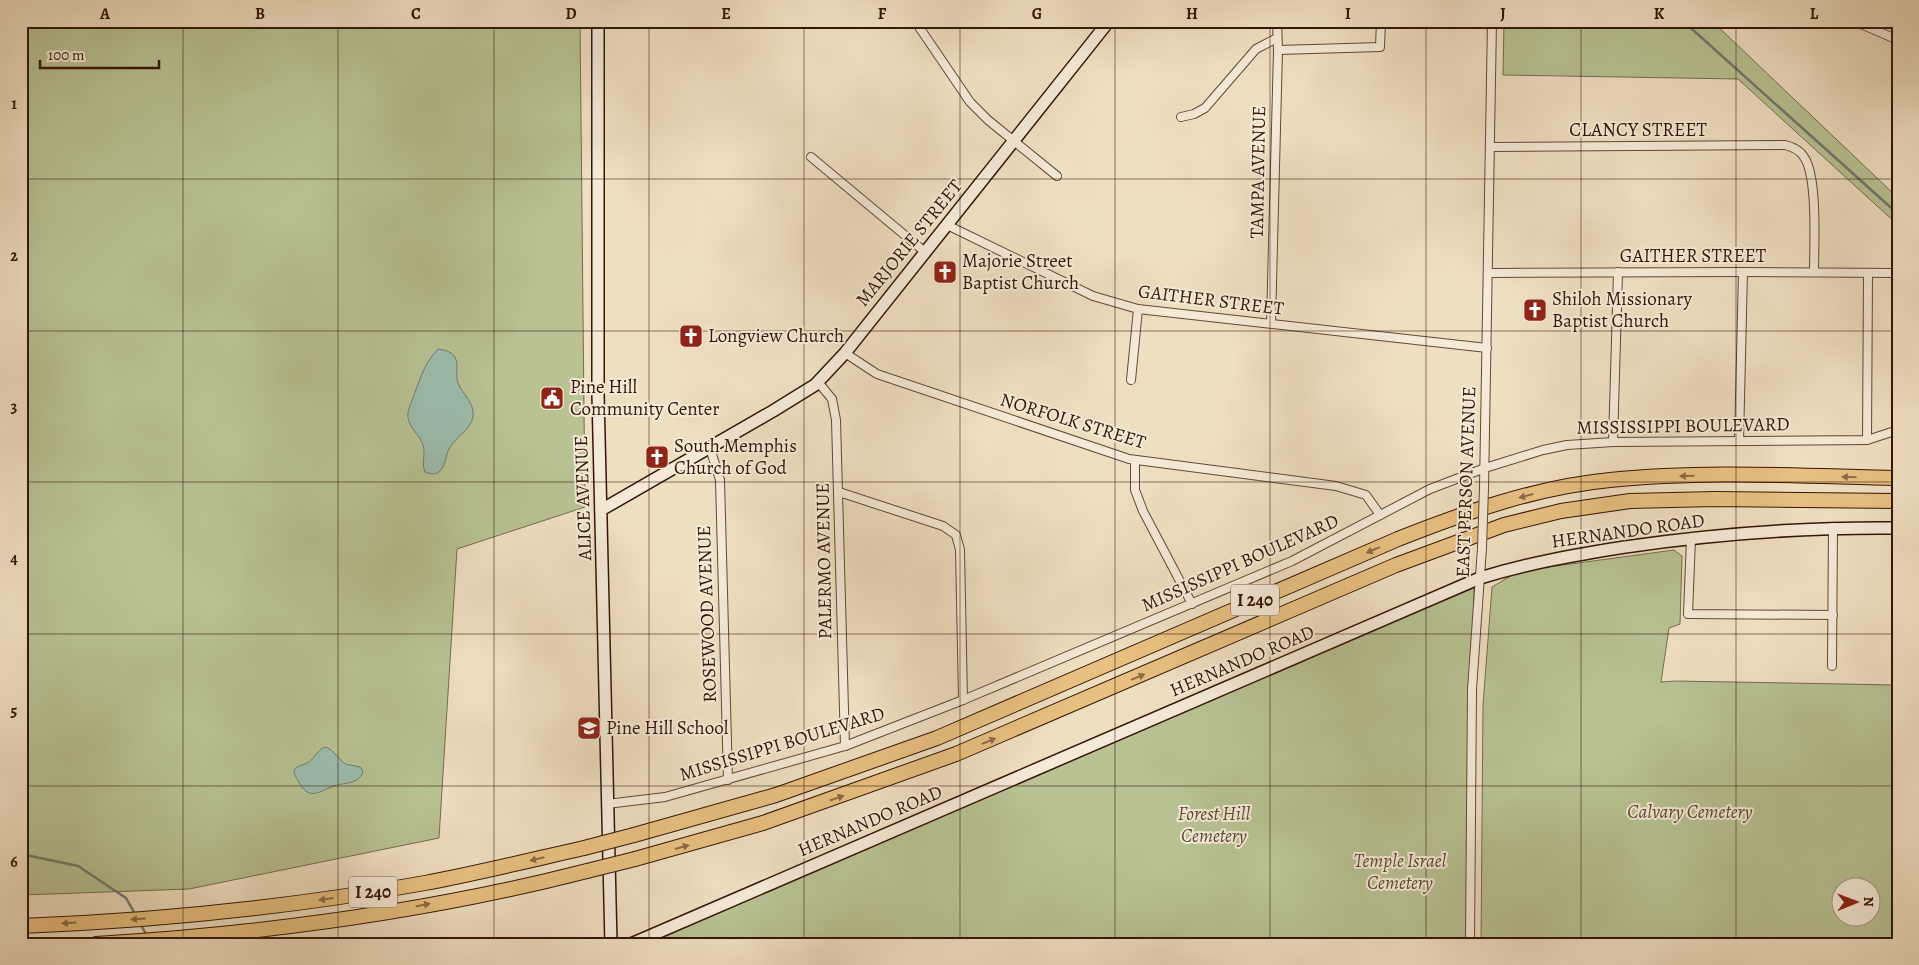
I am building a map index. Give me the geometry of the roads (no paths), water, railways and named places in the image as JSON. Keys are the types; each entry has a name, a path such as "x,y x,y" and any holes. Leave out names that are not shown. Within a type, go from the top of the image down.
{"highway":[{"name":"I 240","path":"21,926 160,918 257,908 375,891 496,868 584,848 776,795 936,738 1398,539 1434,524 1501,502 1582,484 1617,479 1743,475 1898,478"},
{"name":"I 240","path":"96,944 262,929 411,908 587,872 762,823 956,754 1396,565 1504,525 1561,511 1630,500 1715,498 1898,501"}],"street":[{"name":"ALICE AVENUE","path":"598,21 598,394 611,944"},
{"path":"915,21 970,102 988,120 1014,139 1057,176"},
{"name":"MARJORIE STREET","path":"601,510 773,411 818,382 845,353 1108,21"},
{"name":"TAMPA AVENUE","path":"1271,323 1278,50 1277,21"},
{"path":"1278,50 1380,47 1382,21"},
{"name":"EAST PERSON AVENUE","path":"1470,944 1472,689 1482,548 1485,468 1492,21"},
{"path":"1854,21 1898,40"},
{"path":"1181,117 1194,114 1205,108 1256,49 1277,38"},
{"name":"CLANCY STREET","path":"1491,147 1785,145 1799,150 1804,156 1811,175 1814,272"},
{"path":"811,157 925,252"},
{"name":"GAITHER STREET","path":"947,225 1093,296 1138,309 1487,348"},
{"path":"1613,442 1618,272"},
{"path":"1739,441 1743,272"},
{"name":"GAITHER STREET","path":"1489,273 1898,273"},
{"path":"1867,440 1868,273"},
{"path":"1131,380 1138,309"},
{"name":"NORFOLK STREET","path":"845,353 877,374 1135,460 1336,486 1366,495 1380,516"},
{"name":"PALERMO AVENUE","path":"818,382 832,399 835,409 839,492 845,746"},
{"name":"MISSISSIPPI BOULEVARD","path":"607,804 664,798 845,746 963,700 1292,561 1430,489 1485,468 1567,444 1867,440 1898,430"},
{"name":"ROSEWOOD AVENUE","path":"710,448 720,480 728,780"},
{"path":"1135,460 1135,490 1143,511 1192,604"},
{"path":"839,492 943,526 956,535 960,555 963,700"},
{"path":"1832,666 1833,527"},
{"name":"HERNANDO ROAD","path":"631,944 1480,578 1515,567 1559,557 1691,538 1833,527 1898,528"},
{"path":"1691,538 1688,614 1833,615"},
{"path":"349,944 368,944"}],"waterway":[{"path":"1683,21 1898,214"},
{"path":"21,854 78,866 126,898 135,914"},
{"path":"140,923 147,936"}],"place":[{"name":"Majorie Street Baptist Church","path":"945,272"},
{"name":"Shiloh Missionary Baptist Church","path":"1535,310"},
{"name":"Longview Church","path":"691,336"},
{"name":"Pine Hill Community Center","path":"552,398"},
{"name":"South Memphis Church of God","path":"657,457"},
{"name":"Pine Hill School","path":"589,728"}],"park label":[{"name":"Calvary Cemetery","path":"1690,812"},
{"name":"Forest Hill Cemetery","path":"1214,825"},
{"name":"Temple Israel Cemetery","path":"1400,872"}]}
